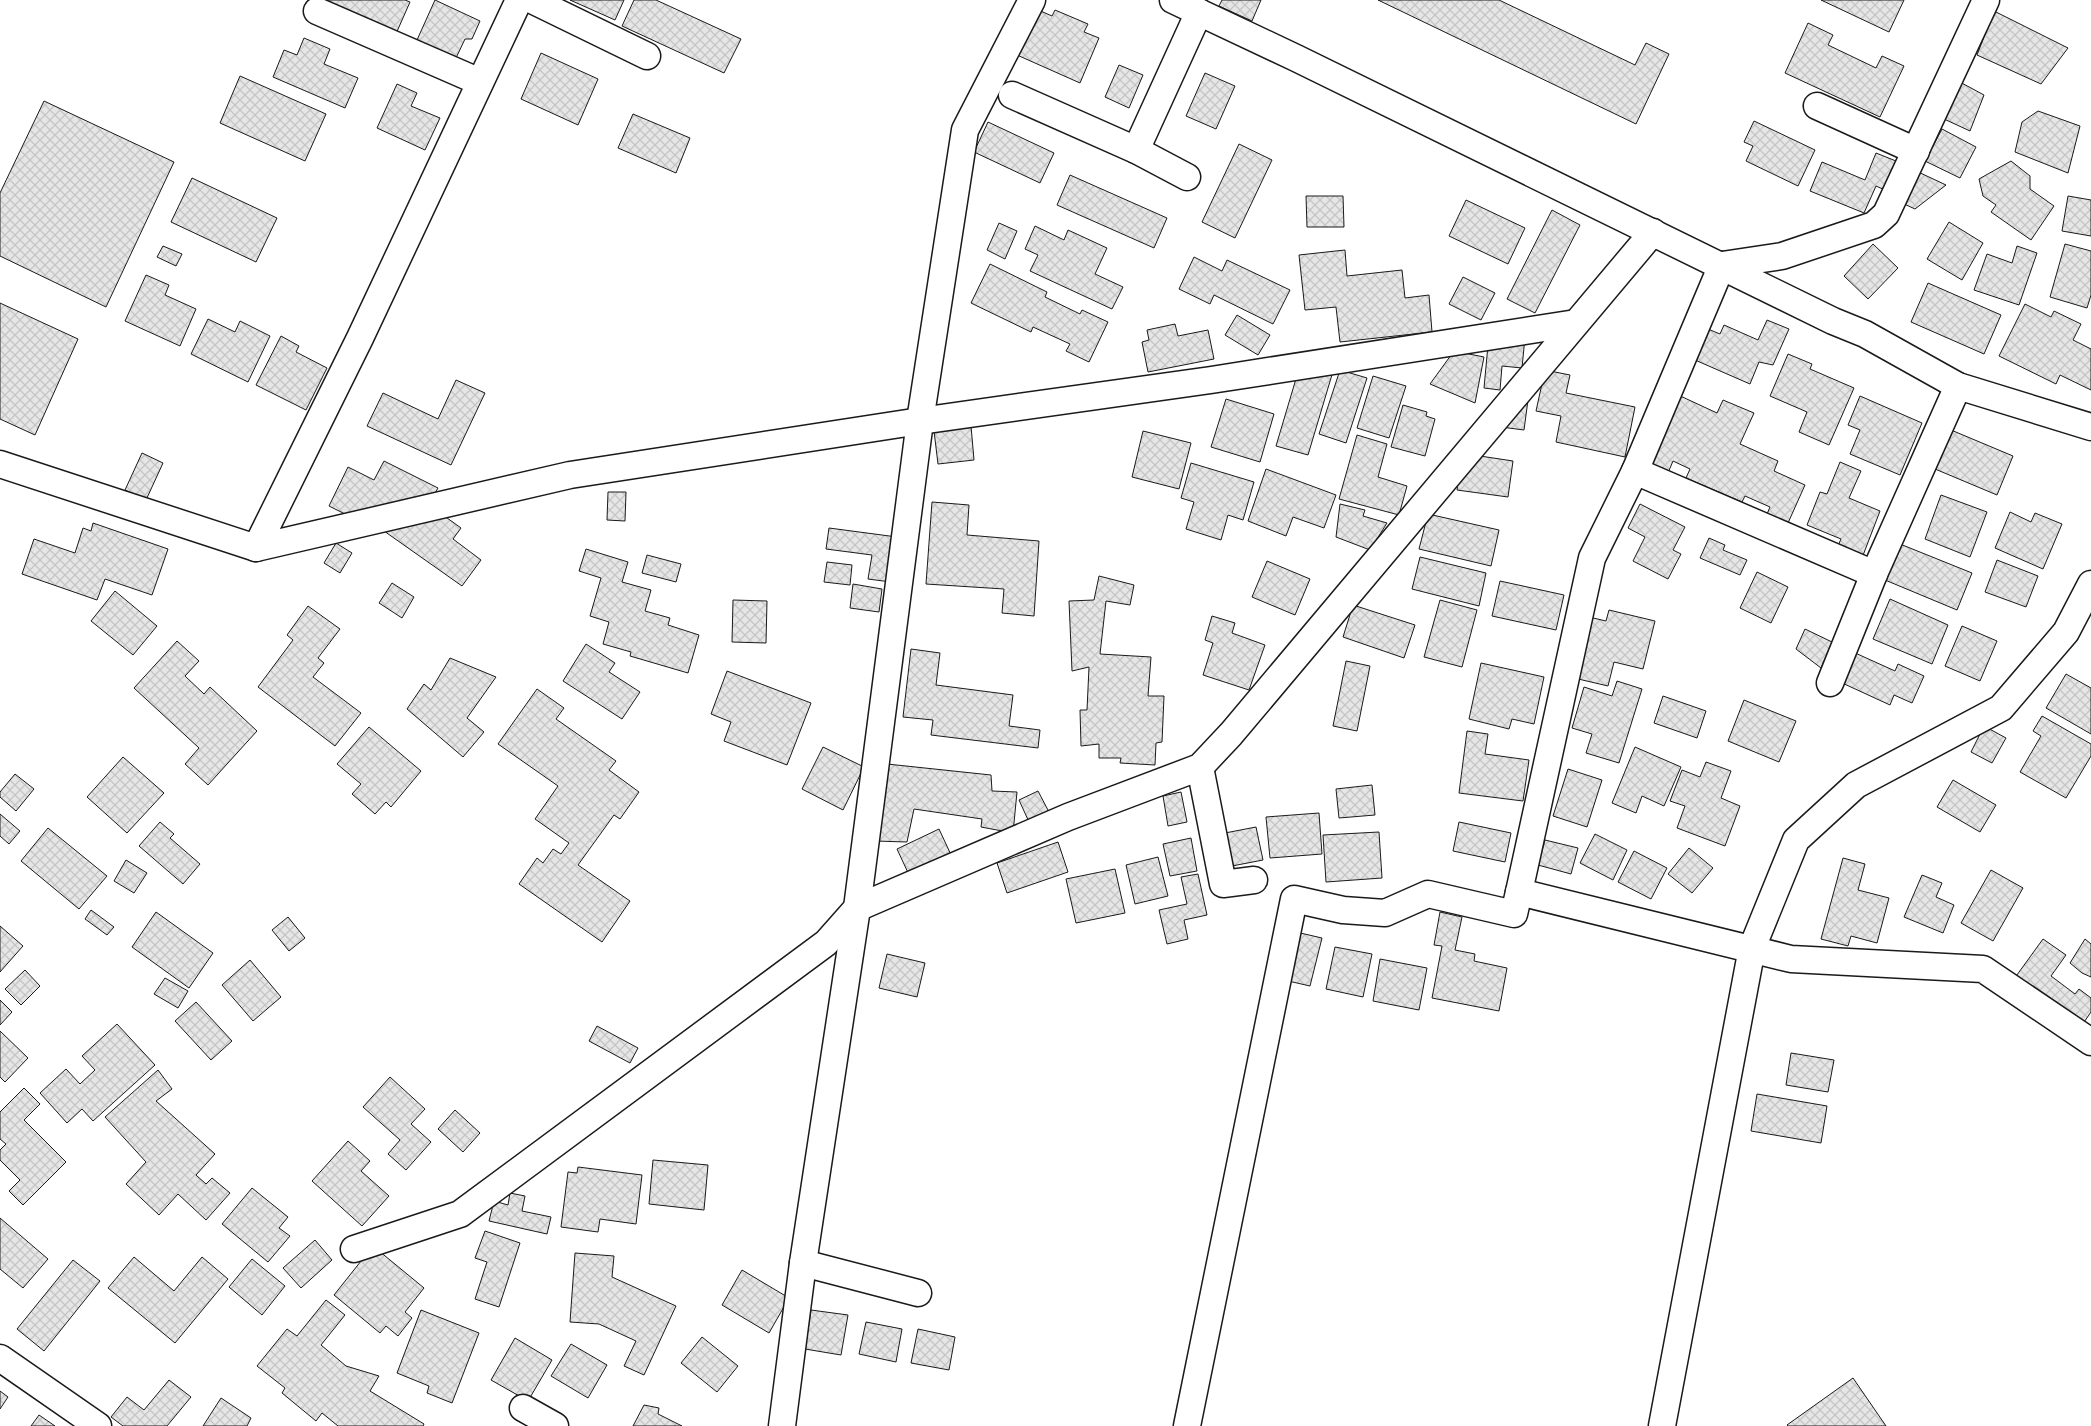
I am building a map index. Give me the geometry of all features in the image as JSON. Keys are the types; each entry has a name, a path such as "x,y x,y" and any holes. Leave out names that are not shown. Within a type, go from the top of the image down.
{"street":[{"path":"256,548 360,338 519,0"},
{"path":"532,0 647,56"},
{"path":"782,1426 803,1263 857,908 920,421 965,130 1032,0"},
{"path":"1173,0 1833,321 1864,334 1958,386 2091,427"},
{"path":"1722,266 1782,256 1874,224 1886,214 1986,0"},
{"path":"317,11 480,82"},
{"path":"1136,150 1198,12"},
{"path":"1012,95 1136,150 1187,177"},
{"path":"1817,106 1916,150"},
{"path":"354,1249 460,1214 826,943 857,908 1068,817 1200,767 1244,719 1653,232"},
{"path":"1187,1426 1294,899 1344,910 1384,913 1428,894 1514,914 1592,558 1635,471 1722,266"},
{"path":"0,464 256,548 570,475 1576,324"},
{"path":"1830,683 1874,574 1958,386"},
{"path":"1635,471 1874,574"},
{"path":"1662,1426 1752,948 1796,840 1856,785 2000,708 2066,632 2091,584"},
{"path":"1200,767 1223,884 1254,880"},
{"path":"1519,892 1791,958 1983,969 2091,1042"},
{"path":"803,1263 918,1293"},
{"path":"0,1358 98,1426"},
{"path":"524,1408 555,1426"}],"building":[{"path":"319,0 405,0 410,2 395,36"},
{"path":"435,0 480,21 472,39 465,39 456,58 417,40"},
{"path":"570,0 624,0 615,20"},
{"path":"634,0 656,0 741,39 724,73 622,26"},
{"path":"1222,0 1261,0 1252,21 1219,6"},
{"path":"1378,0 1499,0 1635,65 1646,43 1669,54 1636,124"},
{"path":"1821,0 1904,0 1889,32"},
{"path":"1036,9 1052,16 1055,10 1088,24 1084,32 1099,38 1080,83 1017,55"},
{"path":"1994,11 2068,48 2041,84 1977,55"},
{"path":"1808,23 1833,35 1828,45 1876,68 1882,56 1904,66 1880,117 1785,73"},
{"path":"304,38 330,49 324,64 358,78 345,108 273,77 284,50 297,55"},
{"path":"541,53 598,79 578,125 521,99"},
{"path":"1119,65 1143,75 1129,108 1105,97"},
{"path":"1205,73 1235,86 1216,129 1186,116"},
{"path":"240,76 326,114 305,161 220,123"},
{"path":"1958,81 1984,95 1970,131 1944,119"},
{"path":"397,84 417,93 411,106 440,118 425,150 377,128"},
{"path":"44,101 174,162 106,307 0,256 0,193"},
{"path":"2038,111 2080,126 2068,173 2015,152 2022,122"},
{"path":"633,114 690,138 676,173 618,148"},
{"path":"1754,121 1815,150 1798,186 1746,161 1753,146 1744,142"},
{"path":"988,122 1054,153 1040,183 974,152"},
{"path":"1942,129 1976,147 1960,178 1925,161"},
{"path":"1239,144 1272,160 1235,238 1202,222"},
{"path":"1876,153 1896,161 1885,190 1876,186 1864,213 1810,191 1822,162 1865,180"},
{"path":"2011,161 2030,176 2030,189 2054,206 2031,240 1991,212 1996,205 1983,196 1979,179"},
{"path":"1914,170 1946,185 1915,209 1900,202"},
{"path":"1070,175 1167,218 1154,248 1057,205"},
{"path":"192,178 277,218 256,262 171,222"},
{"path":"1306,196 1343,196 1344,227 1307,227"},
{"path":"2068,196 2091,200 2091,236 2062,231"},
{"path":"1466,200 1525,228 1508,264 1449,236"},
{"path":"1552,210 1580,225 1535,313 1507,299"},
{"path":"1949,222 1983,243 1962,280 1927,259"},
{"path":"999,223 1017,231 1005,259 987,250"},
{"path":"1035,226 1064,240 1068,230 1107,248 1095,274 1123,287 1112,309 1030,271 1038,255 1025,249"},
{"path":"1873,244 1898,268 1868,299 1844,276"},
{"path":"2065,244 2091,251 2091,295 2087,308 2050,297"},
{"path":"163,246 182,254 176,266 157,257"},
{"path":"2017,246 2037,253 2019,305 1974,290 1987,254 2012,263"},
{"path":"1345,250 1347,276 1402,270 1405,298 1429,295 1432,332 1340,342 1336,307 1305,310 1299,255"},
{"path":"1194,257 1222,271 1227,260 1290,290 1273,324 1214,295 1210,304 1179,289"},
{"path":"990,264 1047,292 1045,297 1080,314 1082,310 1108,322 1089,362 1066,351 1070,344 1033,327 1031,332 971,303"},
{"path":"146,275 169,285 165,295 196,309 180,346 125,321"},
{"path":"1463,277 1495,293 1481,320 1449,304"},
{"path":"1928,283 2001,315 1984,354 1911,322"},
{"path":"0,303 78,339 35,435 0,419"},
{"path":"2025,304 2051,317 2054,311 2081,324 2073,340 2091,349 2091,390 2060,375 2056,384 1999,356"},
{"path":"1237,315 1270,335 1258,355 1225,335"},
{"path":"208,319 235,332 240,321 270,336 248,382 191,354"},
{"path":"1767,320 1789,329 1773,365 1759,362 1750,384 1695,360 1708,329 1720,334 1724,325 1758,340"},
{"path":"1175,324 1178,336 1208,330 1214,359 1148,372 1142,342 1149,340 1147,330"},
{"path":"281,336 299,346 296,352 327,368 306,410 256,385"},
{"path":"1525,337 1522,368 1502,366 1500,390 1484,388 1488,345"},
{"path":"1454,351 1484,357 1475,403 1430,384"},
{"path":"1788,354 1812,364 1810,369 1854,388 1829,445 1799,432 1807,412 1770,396"},
{"path":"1334,368 1308,455 1276,446 1298,372"},
{"path":"1340,370 1367,378 1346,443 1319,434"},
{"path":"1545,370 1570,375 1566,393 1635,407 1625,457 1556,442 1561,416 1536,411"},
{"path":"1373,376 1406,386 1389,438 1357,428"},
{"path":"456,380 485,393 451,465 367,426 383,393 438,419"},
{"path":"1676,394 1717,413 1723,400 1754,413 1740,444 1778,461 1774,471 1805,485 1788,523 1767,514 1770,507 1745,496 1742,502 1686,478 1690,469 1673,461 1668,473 1645,463"},
{"path":"1860,396 1922,423 1900,475 1850,454 1860,430 1848,425"},
{"path":"1226,399 1274,414 1260,462 1211,447"},
{"path":"1528,400 1524,430 1501,427"},
{"path":"1403,405 1427,412 1426,416 1435,419 1425,456 1391,447"},
{"path":"971,426 974,460 938,464 934,431"},
{"path":"1951,430 2013,456 1997,495 1935,469"},
{"path":"1143,431 1191,443 1179,489 1132,477"},
{"path":"1357,435 1387,444 1378,477 1407,486 1399,515 1339,499"},
{"path":"142,453 163,463 146,500 125,490"},
{"path":"1480,456 1513,461 1508,497 1457,490 1459,476"},
{"path":"384,461 438,488 434,495 345,514 329,506 348,467 374,480"},
{"path":"1840,462 1861,471 1849,498 1880,511 1862,558 1837,548 1841,539 1807,525 1820,492 1827,494"},
{"path":"1191,463 1254,482 1243,520 1228,515 1221,540 1186,529 1194,502 1181,498"},
{"path":"1266,469 1336,495 1324,528 1293,517 1286,536 1248,521"},
{"path":"608,492 626,492 625,521 607,520"},
{"path":"1941,495 1987,512 1970,557 1925,539"},
{"path":"932,502 969,505 967,535 1039,541 1034,616 1002,613 1004,589 926,584"},
{"path":"1340,504 1365,510 1363,516 1387,523 1370,550 1336,537"},
{"path":"1640,504 1685,527 1673,550 1681,554 1668,579 1633,561 1645,537 1628,528"},
{"path":"436,510 461,528 453,539 481,560 462,586 384,531"},
{"path":"2010,512 2031,522 2035,513 2062,524 2043,569 1995,548"},
{"path":"1428,514 1499,530 1491,566 1419,549"},
{"path":"93,523 168,549 152,595 105,579 97,600 22,574 34,539 75,553 83,528 91,531"},
{"path":"829,528 897,537 891,582 868,579 872,555 826,549"},
{"path":"1709,538 1725,545 1723,550 1747,560 1740,575 1700,558"},
{"path":"336,543 352,553 340,573 324,563"},
{"path":"1900,544 1972,573 1957,610 1885,580"},
{"path":"586,549 628,562 622,582 651,590 645,611 670,618 668,625 699,635 688,673 630,656 631,652 603,644 609,622 590,616 601,578 579,571"},
{"path":"647,555 681,564 676,582 642,573"},
{"path":"1420,557 1486,573 1479,606 1412,589"},
{"path":"1997,560 2038,576 2026,607 1985,592"},
{"path":"1267,561 1310,579 1295,615 1252,597"},
{"path":"827,562 852,565 850,585 824,582"},
{"path":"1757,572 1788,587 1771,623 1740,608"},
{"path":"1099,576 1134,585 1130,605 1106,601 1100,654 1151,657 1148,696 1164,696 1162,742 1156,743 1155,765 1120,763 1121,758 1099,758 1099,744 1081,746 1080,710 1087,710 1089,667 1072,671 1069,601 1094,600"},
{"path":"1500,581 1564,595 1556,630 1492,616"},
{"path":"392,583 414,597 402,618 379,603"},
{"path":"853,584 882,589 879,612 850,608"},
{"path":"115,591 157,626 133,655 91,621"},
{"path":"1890,599 1948,625 1932,664 1873,639"},
{"path":"733,600 767,601 766,643 732,642"},
{"path":"1440,600 1477,610 1462,667 1424,657"},
{"path":"1353,605 1415,625 1404,658 1343,637"},
{"path":"308,606 340,629 318,658 324,663 313,677 361,713 335,746 258,687 293,640 287,635"},
{"path":"1609,610 1655,621 1643,669 1614,662 1608,686 1574,678 1589,617 1606,621"},
{"path":"1212,616 1235,623 1232,633 1265,645 1249,690 1203,675 1213,643 1205,640"},
{"path":"1962,626 1997,641 1980,681 1945,666"},
{"path":"1805,629 1832,642 1821,668 1796,649"},
{"path":"177,641 199,661 185,676 204,694 210,687 257,731 208,785 185,764 199,748 134,688"},
{"path":"586,644 615,663 609,672 640,692 622,719 563,681"},
{"path":"911,649 940,653 936,685 1013,695 1009,726 1040,730 1038,748 931,735 933,720 903,717"},
{"path":"1853,652 1895,671 1898,664 1924,676 1912,703 1894,695 1890,705 1840,682"},
{"path":"450,658 496,677 467,718 484,732 463,757 407,709 424,684 431,690"},
{"path":"1346,661 1370,666 1357,731 1333,726"},
{"path":"1481,663 1544,677 1534,724 1512,719 1509,729 1469,719"},
{"path":"727,671 811,703 787,765 724,741 731,722 711,714"},
{"path":"2066,674 2091,688 2091,734 2046,708"},
{"path":"1617,681 1642,689 1619,763 1586,753 1592,734 1572,728 1584,687 1612,696"},
{"path":"537,689 564,708 556,719 616,761 609,770 639,792 620,819 614,815 578,865 630,901 602,942 519,884 537,858 543,863 553,849 561,854 569,843 535,819 558,786 498,744"},
{"path":"1663,696 1706,711 1697,738 1654,723"},
{"path":"1744,700 1796,721 1779,762 1728,741"},
{"path":"2042,716 2091,744 2091,756 2066,798 2020,772 2041,736 2033,731"},
{"path":"1984,726 2006,738 1992,763 1971,752"},
{"path":"369,727 421,771 391,807 386,802 375,814 352,794 361,784 337,764"},
{"path":"1467,731 1488,734 1485,754 1529,760 1523,801 1459,793"},
{"path":"823,747 864,767 843,810 802,789"},
{"path":"1635,747 1681,767 1664,806 1642,796 1636,813 1612,803"},
{"path":"123,757 164,793 127,833 87,797"},
{"path":"1706,762 1731,771 1721,798 1740,806 1725,846 1677,828 1685,806 1670,801 1682,770 1700,777"},
{"path":"887,764 991,775 992,791 1017,792 1013,833 981,827 982,819 914,809 907,842 875,841"},
{"path":"1568,769 1602,780 1587,827 1553,816"},
{"path":"15,774 34,789 16,811 0,797 0,792"},
{"path":"1953,780 1996,805 1980,832 1937,807"},
{"path":"1372,785 1375,815 1339,818 1336,789"},
{"path":"1038,791 1049,812 1029,822 1019,800"},
{"path":"1181,792 1187,822 1168,826 1163,796"},
{"path":"1319,813 1322,854 1270,858 1266,817"},
{"path":"0,814 20,831 9,844 0,836"},
{"path":"160,822 174,834 170,838 200,864 183,884 139,846"},
{"path":"1459,822 1511,833 1505,862 1453,851"},
{"path":"1256,827 1263,860 1232,866 1225,833"},
{"path":"48,828 107,876 79,909 21,861"},
{"path":"939,829 952,857 910,877 897,849"},
{"path":"1379,832 1382,878 1326,882 1323,835"},
{"path":"1595,834 1627,850 1613,880 1580,863"},
{"path":"1191,838 1197,871 1170,876 1163,844"},
{"path":"1545,840 1578,848 1571,874 1538,865"},
{"path":"1058,842 1068,872 1007,893 997,863"},
{"path":"1689,848 1713,868 1692,893 1668,874"},
{"path":"1634,851 1667,868 1651,899 1618,882"},
{"path":"1158,857 1168,896 1135,904 1126,865"},
{"path":"1843,858 1865,864 1858,890 1889,898 1877,943 1851,936 1848,946 1821,939"},
{"path":"126,860 147,873 134,893 114,881"},
{"path":"1115,869 1125,913 1076,923 1066,879"},
{"path":"1991,870 2023,888 1993,941 1961,923"},
{"path":"1198,874 1207,915 1184,920 1188,939 1167,944 1159,910 1187,904 1181,877"},
{"path":"1922,875 1942,883 1936,897 1954,905 1943,933 1904,917"},
{"path":"91,910 114,927 107,935 85,919"},
{"path":"156,912 213,953 189,988 132,947"},
{"path":"1440,912 1462,917 1455,950 1475,954 1474,961 1507,968 1499,1011 1432,998 1442,946 1434,945"},
{"path":"288,917 305,938 289,951 272,930"},
{"path":"0,926 23,946 0,972"},
{"path":"1296,932 1322,938 1310,986 1284,980"},
{"path":"2043,939 2066,955 2051,976 2075,994 2079,989 2091,998 2091,1012 2080,1028 2014,979"},
{"path":"2085,939 2091,944 2091,977 2082,973 2070,963"},
{"path":"1335,947 1372,954 1363,997 1326,989"},
{"path":"887,954 925,963 917,997 879,988"},
{"path":"1380,959 1427,968 1419,1010 1373,1001"},
{"path":"250,960 281,997 253,1021 222,985"},
{"path":"25,970 40,986 21,1005 5,989"},
{"path":"165,978 188,991 178,1008 154,994"},
{"path":"0,1000 12,1012 0,1025"},
{"path":"196,1002 232,1041 211,1060 175,1021"},
{"path":"117,1024 155,1065 93,1121 82,1109 67,1123 40,1093 66,1069 80,1084 95,1070 82,1056"},
{"path":"597,1026 638,1048 630,1063 589,1041"},
{"path":"0,1031 28,1058 5,1082 0,1077"},
{"path":"1791,1053 1834,1060 1828,1092 1786,1085"},
{"path":"158,1070 172,1089 156,1101 215,1154 196,1175 206,1184 212,1178 230,1193 206,1220 178,1194 159,1215 126,1184 146,1162 105,1117"},
{"path":"390,1077 425,1109 411,1124 431,1142 406,1170 388,1154 400,1140 363,1107"},
{"path":"24,1088 40,1104 24,1120 66,1162 23,1205 9,1191 20,1180 0,1160 0,1150 6,1144 0,1139 0,1112"},
{"path":"1757,1094 1827,1106 1821,1143 1751,1131"},
{"path":"455,1110 480,1133 463,1152 438,1129"},
{"path":"348,1141 370,1161 361,1171 389,1196 362,1226 312,1181"},
{"path":"653,1160 708,1165 704,1210 649,1204"},
{"path":"578,1167 642,1175 636,1224 600,1219 598,1232 561,1227 568,1172 577,1173"},
{"path":"252,1188 288,1217 279,1228 290,1236 268,1262 222,1224"},
{"path":"510,1193 525,1196 522,1211 551,1217 547,1234 489,1221 494,1201 508,1205"},
{"path":"0,1218 48,1259 23,1288 0,1269"},
{"path":"485,1231 520,1243 499,1307 475,1299 487,1262 475,1258"},
{"path":"315,1240 332,1260 301,1288 283,1268"},
{"path":"373,1246 424,1288 405,1312 412,1318 398,1336 386,1326 380,1333 334,1295"},
{"path":"575,1253 614,1256 612,1277 676,1306 644,1375 624,1366 636,1341 599,1324 570,1322"},
{"path":"134,1257 174,1291 202,1257 228,1279 175,1343 108,1288"},
{"path":"252,1259 285,1286 262,1315 229,1287"},
{"path":"73,1260 100,1281 44,1351 17,1329"},
{"path":"742,1270 789,1298 769,1333 722,1305"},
{"path":"326,1300 345,1315 321,1345 346,1366 379,1376 370,1391 424,1424 423,1426 338,1426 322,1413 316,1421 282,1393 285,1388 257,1366 287,1329 297,1336"},
{"path":"421,1310 479,1333 452,1403 427,1393 429,1386 397,1373"},
{"path":"811,1310 848,1315 841,1355 805,1349"},
{"path":"866,1322 902,1329 896,1362 859,1354"},
{"path":"918,1329 955,1337 949,1370 911,1363"},
{"path":"702,1337 738,1366 717,1392 681,1363"},
{"path":"515,1338 552,1360 528,1401 491,1380"},
{"path":"571,1344 607,1365 588,1398 551,1376"},
{"path":"1853,1378 1886,1426 1787,1425"},
{"path":"169,1380 191,1397 167,1426 123,1426 111,1417 127,1397 144,1410"},
{"path":"0,1391 8,1397 0,1409"},
{"path":"221,1398 251,1418 247,1426 203,1426"},
{"path":"644,1405 659,1408 658,1414 682,1426 633,1426"},
{"path":"39,1415 55,1426 31,1426"}]}
